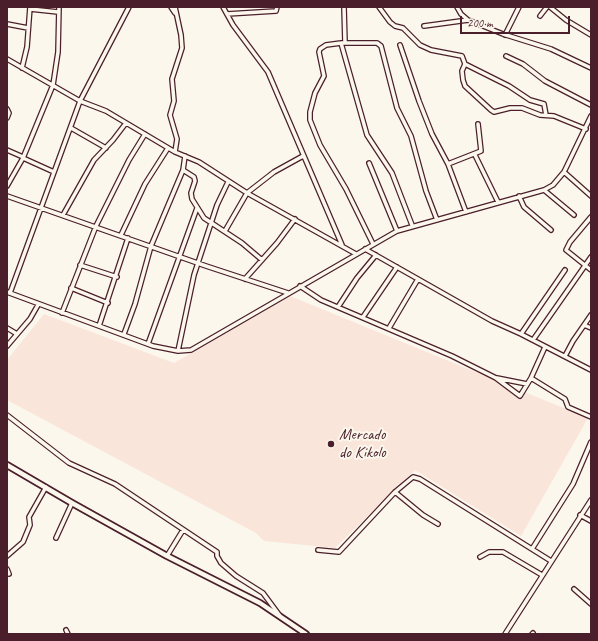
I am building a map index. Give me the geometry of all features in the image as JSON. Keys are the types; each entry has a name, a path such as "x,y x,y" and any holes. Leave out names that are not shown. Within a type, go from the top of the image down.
{"street":[{"path":"129,7 80,101 8,293 148,344 178,351 191,350 398,231 544,190 553,185 564,172 591,116"},
{"path":"171,7 176,14"},
{"path":"175,7 182,35 182,48 172,79 174,101 170,115 177,139 175,152"},
{"path":"223,7 233,25 266,67 342,246"},
{"path":"227,14 276,11 277,7"},
{"path":"344,7 343,43 367,135 392,173 412,226"},
{"path":"379,7 390,22 395,26 403,28 420,45 431,50 462,56 465,64 508,86 530,100 544,104 546,115"},
{"path":"457,7 461,14 468,20 505,35 551,48 591,68"},
{"path":"505,35 519,7"},
{"path":"540,16 547,7"},
{"path":"550,7 566,20 591,35"},
{"path":"7,186 23,158 53,85 58,52 58,9 30,8 27,47 22,68"},
{"path":"424,26 468,20"},
{"path":"7,24 28,28"},
{"path":"374,244 346,189 320,146 310,120 310,112 315,93 324,76 318,52 326,45 343,43 377,43 381,46 397,108 411,136 426,191 437,220"},
{"path":"400,45 431,130 448,164 466,212"},
{"path":"506,56 523,64 545,81 591,105"},
{"path":"7,59 80,101 106,111 175,152 199,162 228,182 356,254"},
{"path":"465,64 462,71 465,86 494,112 520,108 554,116 586,129"},
{"path":"7,109 9,113 7,118"},
{"path":"63,215 89,168 126,123"},
{"path":"448,164 481,151 482,148 478,124"},
{"path":"71,128 106,148"},
{"path":"62,313 96,226 129,160 144,134"},
{"path":"121,235 145,184 168,148"},
{"path":"7,150 54,172"},
{"path":"475,154 498,202"},
{"path":"124,334 135,304 151,246 183,170 185,156"},
{"path":"225,231 247,192 274,172 303,156"},
{"path":"369,163 398,231"},
{"path":"183,170 194,177 195,181 191,193 197,208 204,218 211,224 225,231 247,246 262,260"},
{"path":"564,172 591,196"},
{"path":"178,351 189,293 217,205 228,182"},
{"path":"544,190 574,215"},
{"path":"7,196 96,226 198,264 288,293"},
{"path":"519,196 524,207 551,230"},
{"path":"148,344 197,208"},
{"path":"591,217 570,242 566,250 591,270"},
{"path":"245,279 295,219"},
{"path":"100,326 117,277 128,238"},
{"path":"365,250 492,321 521,334 591,370"},
{"path":"338,307 357,278 376,255"},
{"path":"533,340 584,265 591,258"},
{"path":"80,265 117,277"},
{"path":"363,317 397,268"},
{"path":"521,334 565,270"},
{"path":"389,328 418,279"},
{"path":"300,286 338,307 389,328 496,378 520,396 531,378 545,347"},
{"path":"71,288 108,303"},
{"path":"7,346 30,319 38,305"},
{"path":"565,356 591,315"},
{"path":"584,324 591,328"},
{"path":"7,328 16,334"},
{"path":"496,378 527,384"},
{"path":"531,378 565,399 568,407 591,417"},
{"path":"7,415 69,463 115,484 217,552 217,556 221,563 236,576 264,593 280,616"},
{"path":"532,549 573,484 591,442"},
{"path":"7,465 167,556 260,603 306,634"},
{"path":"318,550 339,552 394,492 409,478 413,477 418,478 550,561"},
{"path":"7,556 23,542 30,525 29,517 46,487"},
{"path":"394,492 423,515 438,524"},
{"path":"505,634 550,561 591,500"},
{"path":"56,538 72,503"},
{"path":"580,515 591,522"},
{"path":"167,556 183,530"},
{"path":"480,557 489,552 503,552 542,575"},
{"path":"574,589 591,604"},
{"path":"66,630 68,634"}],"shaded area":[{"name":"Mercado do Kikolo","path":"290,296 588,418 521,536 415,470 335,548 264,541 256,533 7,400 7,360 44,314 174,363"}],"place":[{"name":"Mercado do Kikolo","path":"331,444"}]}
